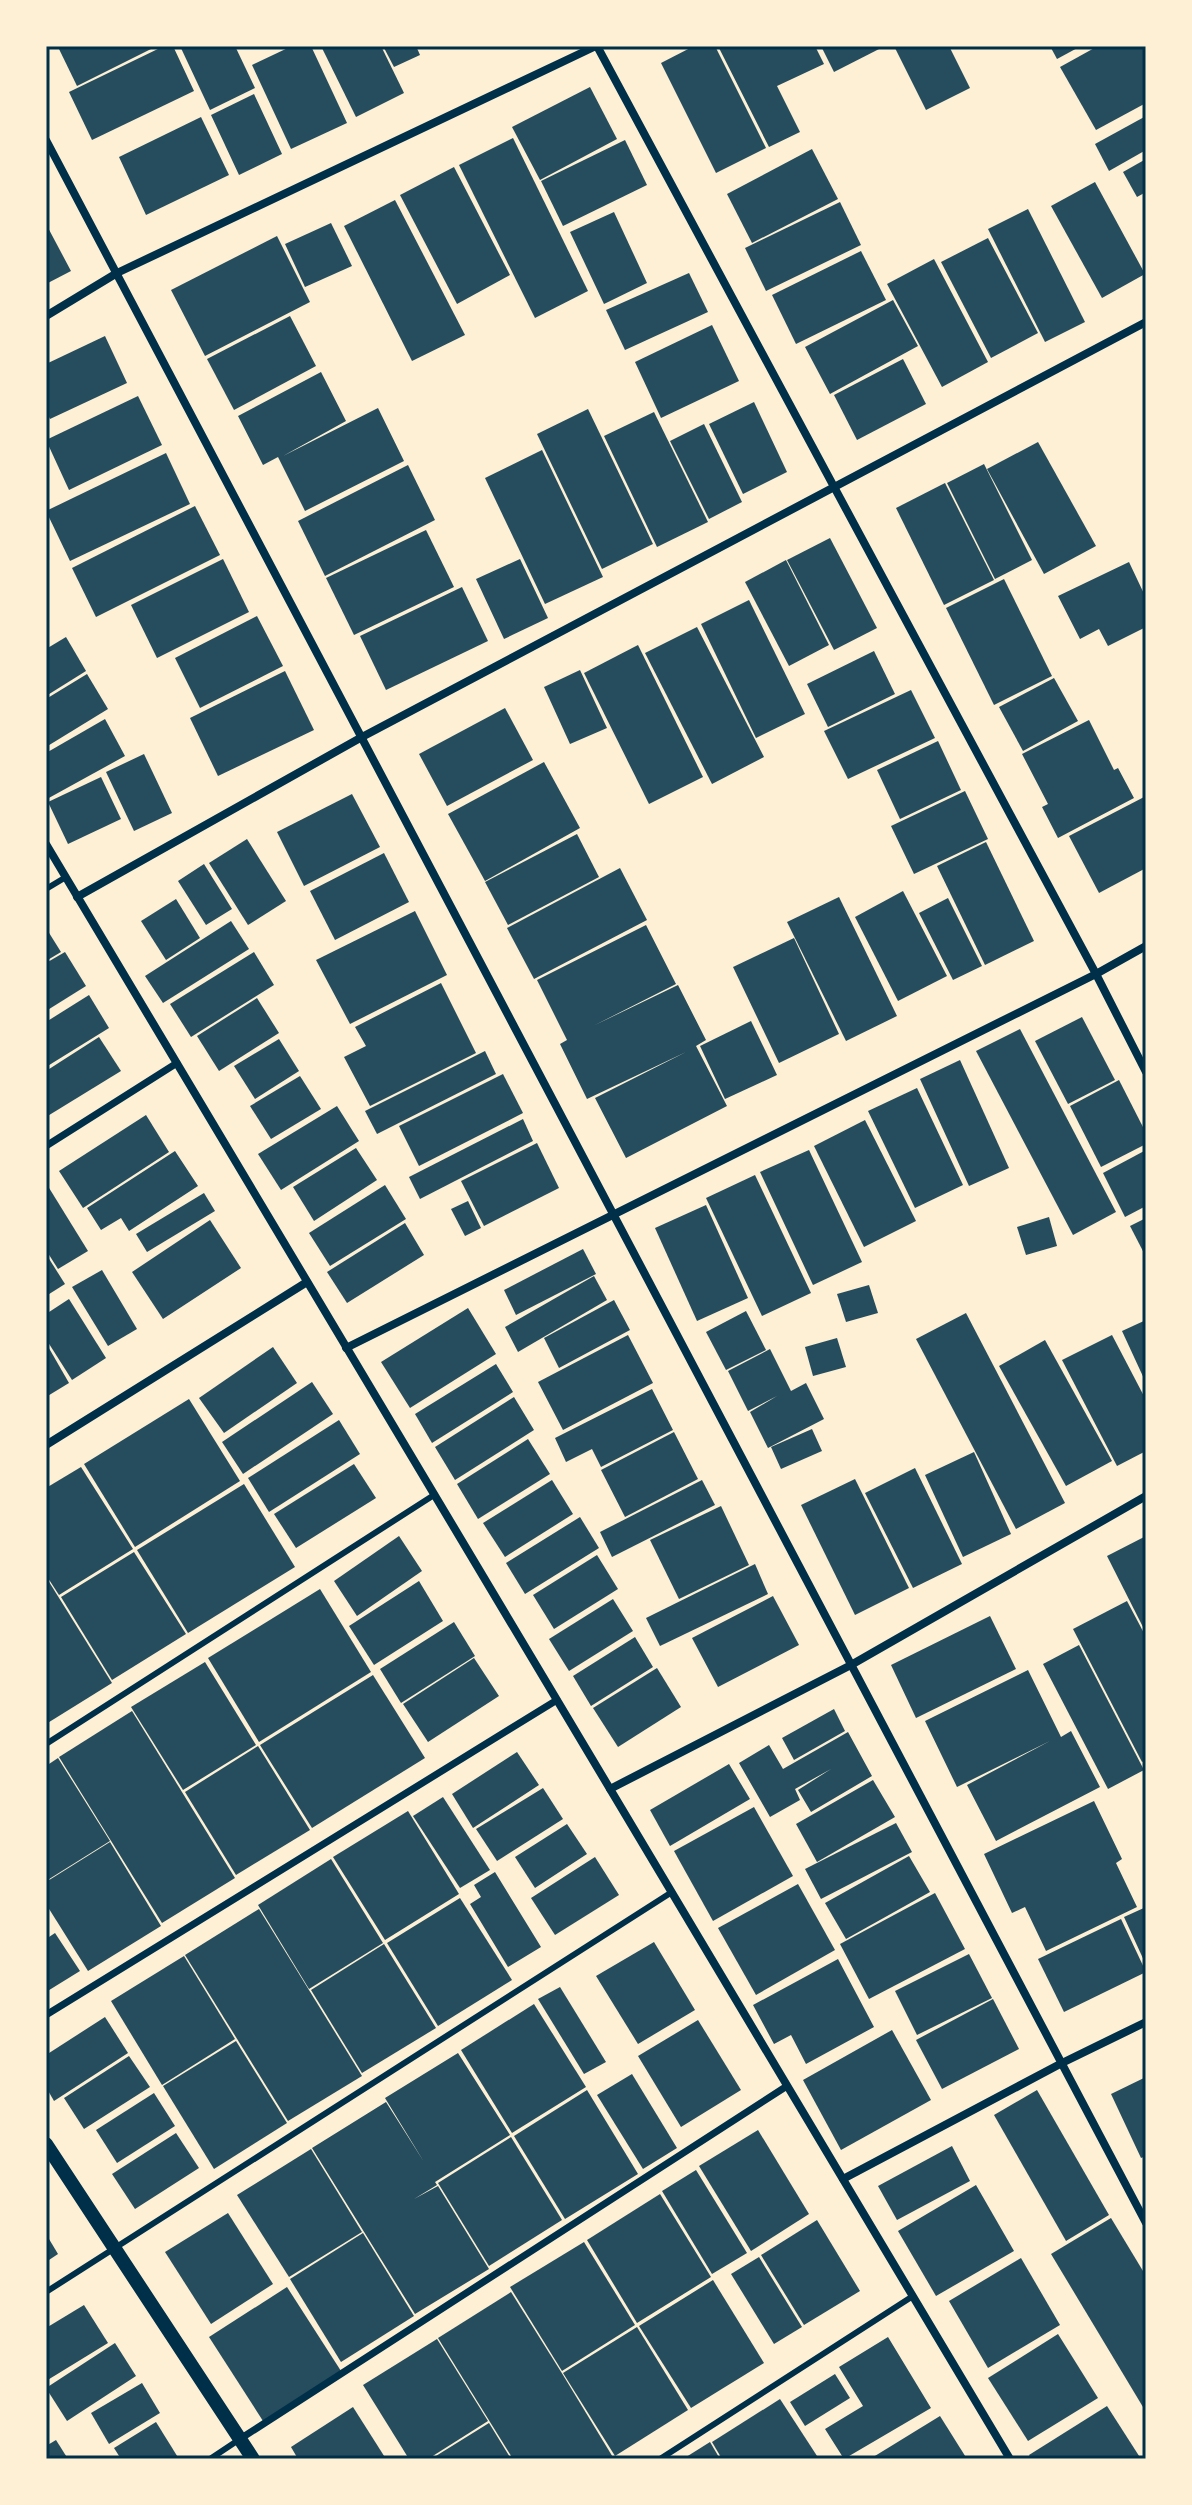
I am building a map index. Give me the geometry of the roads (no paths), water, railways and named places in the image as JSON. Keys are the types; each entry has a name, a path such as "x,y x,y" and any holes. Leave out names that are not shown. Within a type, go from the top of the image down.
{"street":[{"path":"46,316 117,273 597,46 1146,1072"},
{"path":"46,140 1146,2223"},
{"path":"77,897 362,737 1146,322"},
{"path":"46,844 1010,2459"},
{"path":"346,1348 1096,974 1146,946"},
{"path":"46,1146 177,1063"},
{"path":"46,1445 307,1282"},
{"path":"610,1789 851,1665 1146,1496"},
{"path":"46,2015 557,1700"},
{"path":"843,2179 1146,2022"},
{"path":"240,2439 787,2086"},
{"path":"46,2144 253,2459"}],"lane":[{"path":"46,889 66,877"},
{"path":"46,1744 434,1495"},
{"path":"46,2292 672,1892"},
{"path":"660,2459 913,2296"},
{"path":"210,2459 240,2439"}]}
